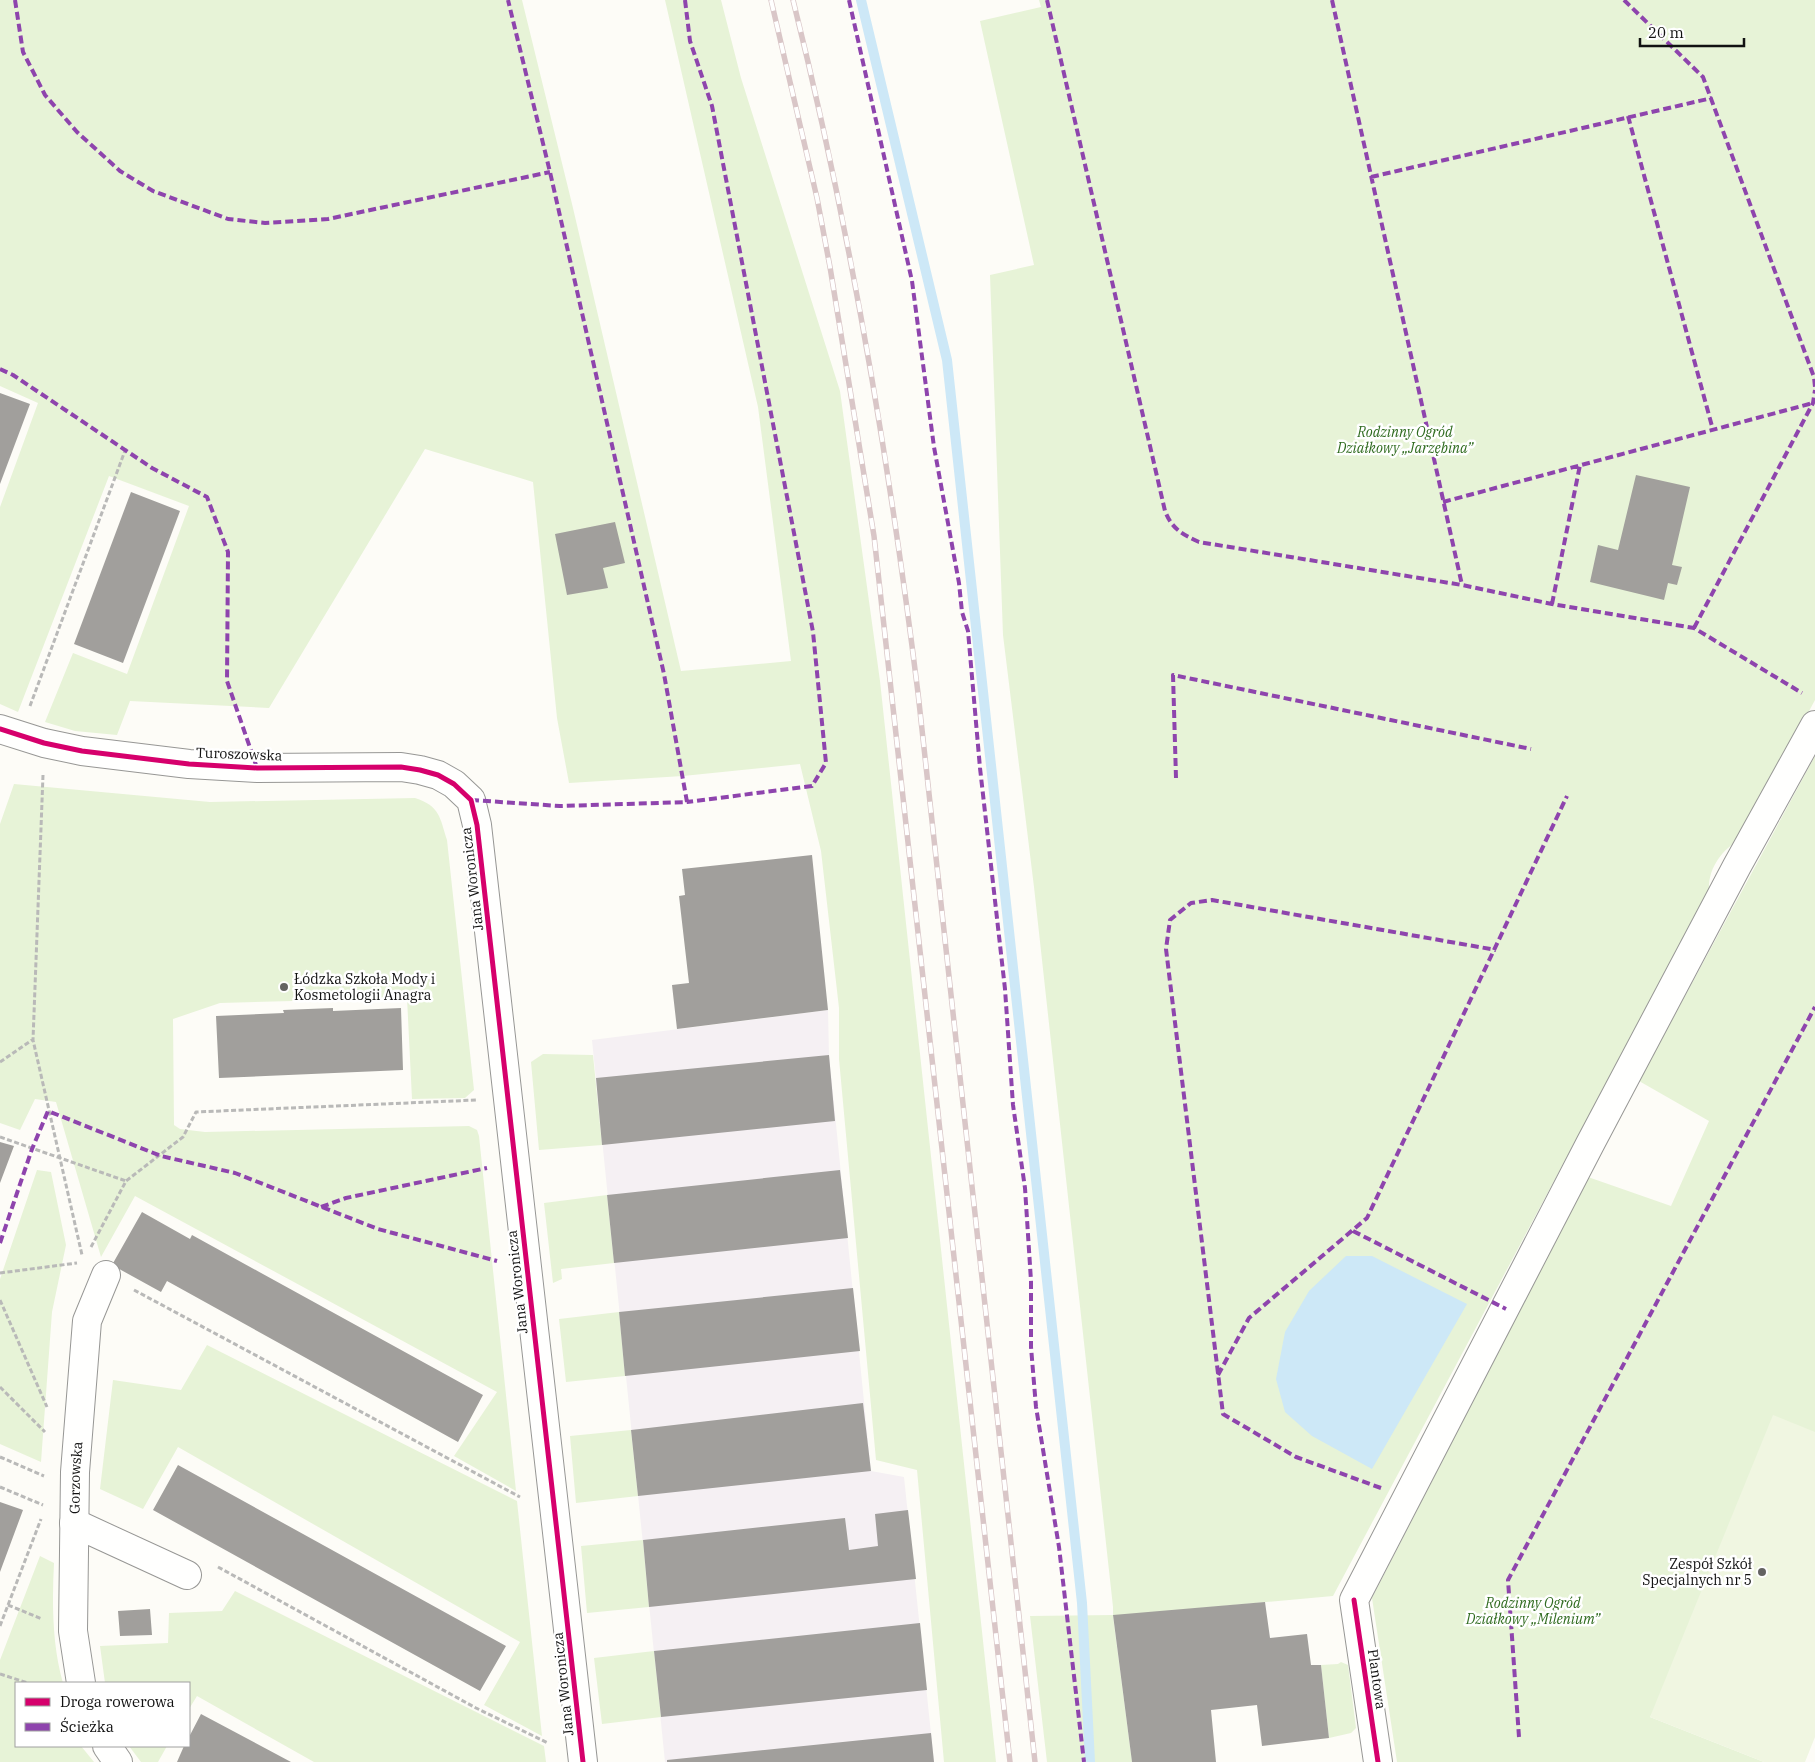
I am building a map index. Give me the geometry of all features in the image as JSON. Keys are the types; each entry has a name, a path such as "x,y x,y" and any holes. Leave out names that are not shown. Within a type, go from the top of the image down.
{"street":[{"name":"Plantowa","path":"1378,1762 1354,1600 1590,1144 1741,858 1815,725"},
{"name":"Turoszowska","path":"21,736 82,752 219,766 402,767 438,775 454,784 471,800"},
{"name":"Jana Woronicza","path":"471,800 478,835 583,1762"},
{"name":"Gorzowska","path":"81,1682 74,1631 75,1480 86,1321 95,1269"},
{"path":"74,1522 186,1575"},
{"path":"108,1747 118,1762"}],"path":[{"path":"95,1269 58,1158 33,1040 21,736 126,448"},
{"path":"0,1062 33,1040"},
{"path":"95,1269 126,1181 183,1137 196,1112 480,1100 479,1090"},
{"path":"0,1137 126,1181"},
{"path":"0,1272 95,1269 523,1499 522,1489"},
{"path":"0,1300 48,1409"},
{"path":"0,1387 48,1434 75,1480"},
{"path":"0,1457 75,1480"},
{"path":"0,1487 46,1506 0,1626"},
{"path":"217,1567 476,1708 548,1743 547,1733"},
{"path":"0,1674 25,1682"}],"shaded area":[{"path":"828,1010 829,1055 871,1471 904,1477 934,1762 665,1762 592,1040"}],"green space":[{"path":"0,0 522,0 573,208 681,671 791,661 758,407 665,0 721,0 741,78 840,391 880,681 996,1762 944,1762 917,1470 876,1460 839,1059 839,1008 821,851 800,764 683,776 569,783 557,718 533,482 425,449 269,708 130,701 117,735 75,731 45,722 73,653 127,674 189,506 109,476 18,712 0,704 0,507 38,403 0,386"},
{"name":"Rodzinny Ogród Działkowy „Jarzębina”","path":"1039,0 1815,0 1815,700 1740,839 1733,843 1717,860 1711,874 1709,890 1333,1596 1113,1616 1132,1762 1047,1762 1030,1616 1113,1615 1034,887 1003,635 990,275 1034,265 980,21 1041,7"},
{"name":"Rodzinny Ogród Działkowy „Milenium”","path":"1815,756 1815,1432 1650,1717 1764,1762 1397,1762 1372,1598 1588,1177 1671,1206 1709,1121 1639,1081"},
{"path":"14,784 210,802 415,798 430,805 438,814 447,840 474,1090 465,1098 412,1099 407,998 220,1003 173,1019 174,1125 180,1129 205,1132 469,1126 477,1130 516,1491 454,1456 497,1392 135,1196 101,1257 56,1102 35,1099 20,1130 0,1123 0,824"},
{"path":"543,1054 593,1055 602,1145 539,1150 531,1062"},
{"path":"37,1170 51,1172 66,1245 52,1312 41,1462 0,1444 0,1279"},
{"path":"607,1195 614,1263 561,1269 562,1279 553,1283 544,1203"},
{"path":"619,1312 625,1376 566,1382 559,1319"},
{"path":"207,1345 517,1501 542,1736 484,1705 520,1642 178,1447 143,1509 100,1489 113,1380 181,1390"},
{"name":"Zespół Szkół Specjalnych nr 5","path":"1773,1415 1815,1432 1815,1737 1805,1762 1764,1762 1650,1717"},
{"path":"631,1430 638,1496 576,1503 570,1436"},
{"path":"643,1540 649,1607 587,1613 581,1546"},
{"path":"40,1556 54,1563 54,1623 59,1669 63,1682 15,1682 15,1747 82,1747 94,1762 0,1762 0,1660"},
{"path":"235,1591 544,1746 546,1762 314,1762 197,1696 190,1707 190,1682 105,1682 100,1646 168,1643 169,1613 222,1611"},
{"path":"654,1651 661,1717 602,1724 594,1658"},
{"path":"1341,1662 1348,1665 1356,1728 1351,1733 1329,1738 1321,1665 1338,1664"},
{"path":"130,1747 166,1747 158,1762 141,1762"}],"water":[{"path":"1346,1256 1372,1256 1467,1304 1372,1469 1312,1436 1285,1412 1276,1379 1285,1332 1309,1291"}],"building":[{"path":"0,393 30,404 0,484"},
{"path":"1636,475 1690,487 1672,565 1682,567 1677,585 1668,583 1664,600 1590,582 1598,545 1618,550"},
{"path":"131,492 180,511 123,663 74,644"},
{"path":"615,522 625,563 603,568 608,588 567,595 555,534"},
{"path":"812,855 828,1010 677,1029 672,985 689,983 679,896 685,895 682,869"},
{"path":"333,1008 333,1011 401,1008 403,1070 219,1078 216,1016 284,1013 283,1010"},
{"path":"829,1055 835,1121 602,1145 596,1078"},
{"path":"0,1142 14,1146 0,1183"},
{"path":"840,1170 848,1238 614,1263 607,1195"},
{"path":"142,1212 190,1239 192,1235 483,1395 458,1442 167,1281 161,1292 112,1265"},
{"path":"853,1288 860,1351 625,1376 619,1312"},
{"path":"863,1403 871,1471 638,1496 631,1430"},
{"path":"178,1465 506,1646 480,1691 153,1510"},
{"path":"0,1502 23,1510 0,1572"},
{"path":"908,1510 916,1579 649,1607 643,1540 845,1518 849,1550 878,1546 875,1514"},
{"path":"1265,1602 1270,1638 1307,1634 1311,1665 1321,1665 1329,1738 1262,1746 1257,1705 1211,1710 1216,1762 1132,1762 1113,1615"},
{"path":"150,1609 152,1635 120,1636 118,1611"},
{"path":"920,1623 927,1690 661,1717 654,1651"},
{"path":"201,1714 291,1762 177,1762 184,1747 190,1747 190,1735"},
{"path":"931,1733 934,1762 667,1762 667,1760"}],"waterway":[{"path":"861,0 947,360 1082,1603 1090,1762"}],"railway":[{"path":"771,0 817,198 874,536 1010,1762"},
{"path":"793,0 814,86 850,258 881,431 907,605 1035,1762"}],"marked path":[{"path":"15,0 23,52 45,95 77,132 120,171 153,191 228,219 265,223 328,219 550,172"},
{"path":"471,800 560,806 687,802 664,674 550,172 508,0"},
{"path":"685,0 690,41 712,106 813,632 826,763 812,786 687,802"},
{"path":"849,0 912,281 934,447 959,583 962,612 968,631 980,768 1005,989 1013,1105 1025,1188 1031,1281 1031,1347 1036,1407 1059,1547 1084,1762"},
{"path":"1047,0 1165,511 1174,527 1199,542 1462,585 1552,604 1694,628 1802,693"},
{"path":"1332,0 1462,585"},
{"path":"1624,0 1703,77 1814,377 1815,387"},
{"path":"1371,177 1712,98"},
{"path":"1628,116 1713,430"},
{"path":"0,369 13,375 152,468 207,497 228,552 227,681 257,768"},
{"path":"1694,628 1813,403 1815,390"},
{"path":"1443,502 1813,403"},
{"path":"1552,604 1580,465"},
{"path":"1176,778 1173,675 1531,749"},
{"path":"1218,1375 1249,1318 1367,1218 1567,796"},
{"path":"1381,1488 1296,1457 1223,1414 1166,949 1170,920 1191,903 1212,900 1496,950"},
{"path":"1519,1737 1508,1580 1815,1007"},
{"path":"0,1243 32,1149 48,1111 161,1156 235,1173 378,1229 497,1261"},
{"path":"321,1207 346,1198 487,1168"},
{"path":"1353,1231 1506,1309"}],"cycle path":[{"path":"0,729 44,743 82,751 189,764 257,768 401,767 438,775 454,784 471,800 477,825 583,1762"},
{"path":"1354,1600 1378,1762"}],"place":[{"name":"Łódzka Szkoła Mody i Kosmetologii Anagra","path":"284,987"},
{"name":"Zespół Szkół Specjalnych nr 5","path":"1762,1572"}]}
